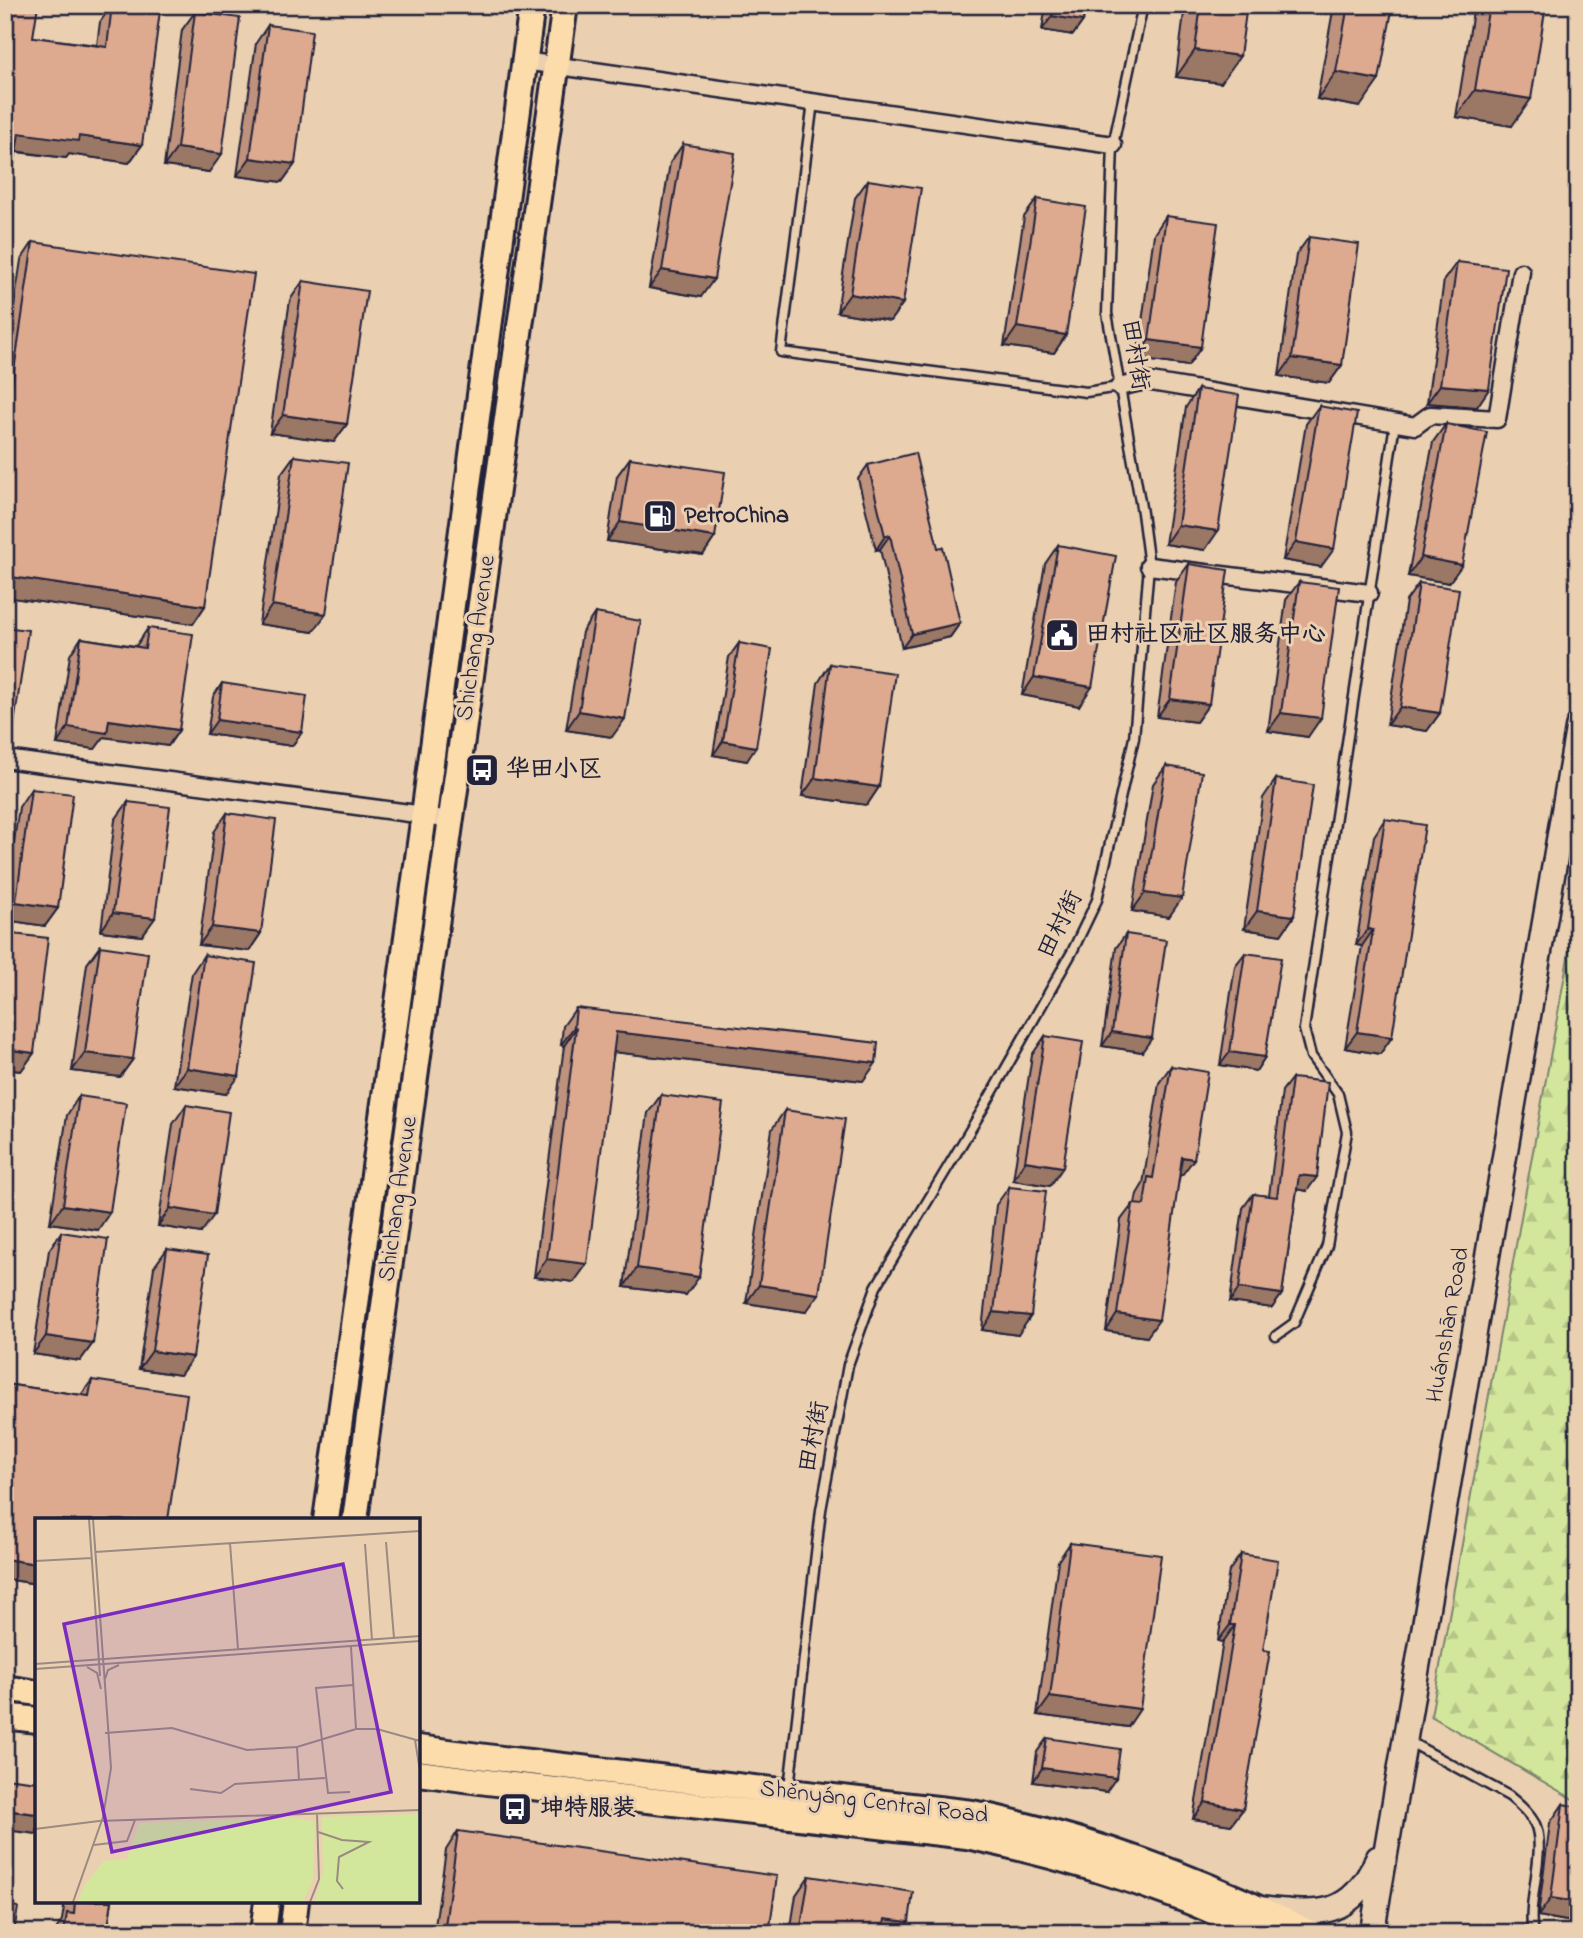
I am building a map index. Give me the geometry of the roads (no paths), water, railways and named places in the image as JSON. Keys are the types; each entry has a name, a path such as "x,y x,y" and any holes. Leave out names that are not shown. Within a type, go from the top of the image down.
{"main road":[{"name":"Shichang Avenue","path":"326,1518 424,815 531,5"},
{"name":"Shichang Avenue","path":"355,1518 565,5"},
{"name":"Huánshān Road","path":"1372,1933 1578,726"},
{"path":"5,1688 35,1693"},
{"path":"5,1716 35,1720"},
{"path":"420,1737 494,1758"},
{"name":"Shěnyáng Central Road","path":"420,1748 787,1803 972,1813 1023,1824 1118,1852 1187,1877 1260,1920 1310,1933"},
{"path":"420,1773 487,1782 787,1803"},
{"path":"420,1784 487,1782"},
{"path":"1260,1920 1338,1907 1359,1892 1372,1872 1388,1836"},
{"path":"263,1933 267,1903"},
{"path":"292,1933 296,1903"}],"street":[{"path":"524,61 1113,145"},
{"path":"1119,387 1145,382 1415,426 1430,415 1497,419 1521,272"},
{"path":"1149,566 1369,593"},
{"path":"5,759 424,815 451,821"}],"lane":[{"name":"田村街","path":"787,1803 821,1510 848,1364 877,1287 984,1107 1072,952 1097,900 1134,738 1149,566 1107,313 1113,145 1143,5"},
{"path":"813,102 781,352 1086,392 1119,387"},
{"path":"1276,1336 1294,1323 1327,1246 1347,1132 1338,1094 1311,1056 1304,1029 1395,423"},
{"path":"1405,1739 1509,1796 1523,1808 1534,1823 1538,1836 1532,1908 1533,1933"}],"place":[{"name":"PetroChina","path":"660,516"},
{"name":"田村社区社区服务中心","path":"1062,635"},
{"name":"华田小区","path":"482,770"},
{"name":"坤特服装","path":"515,1809"}]}
